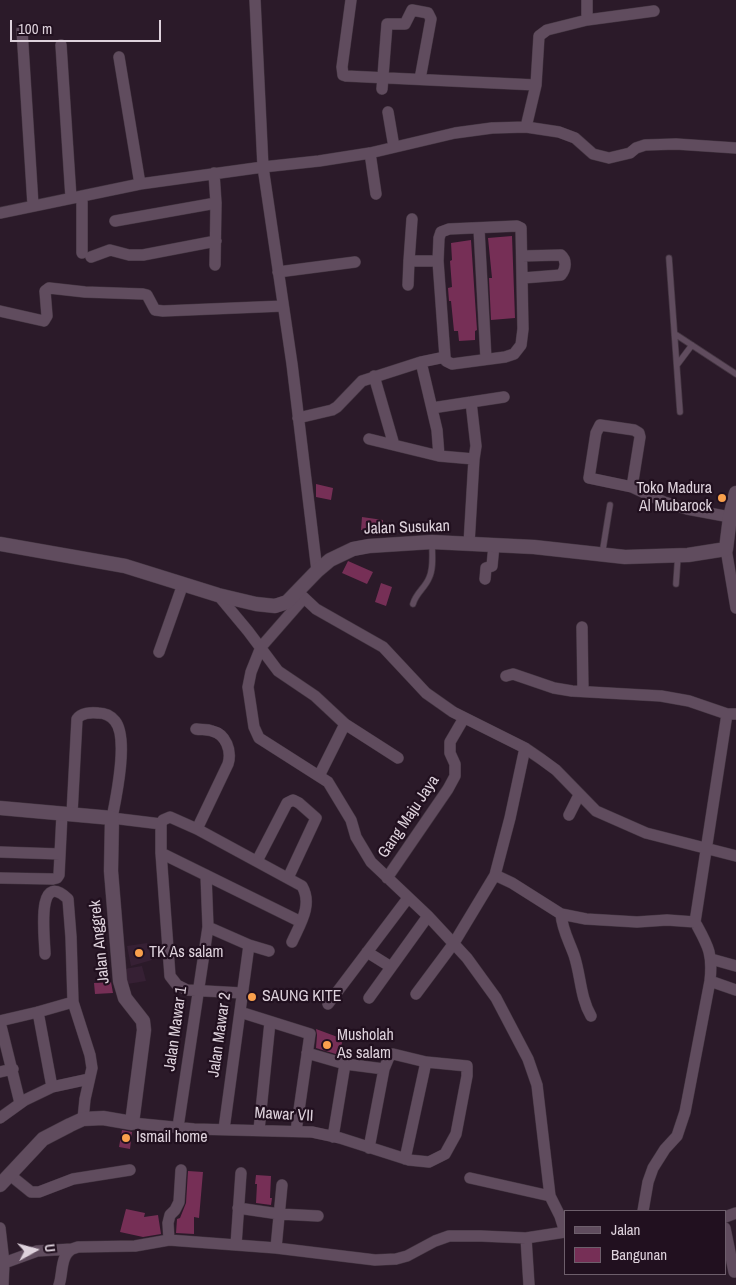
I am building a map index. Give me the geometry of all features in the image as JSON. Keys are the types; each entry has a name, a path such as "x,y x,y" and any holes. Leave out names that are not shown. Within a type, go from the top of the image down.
{"street":[{"path":"255,0 263,167 292,364 317,571"},
{"path":"351,0 342,67 343,75 383,83 420,79 536,85"},
{"path":"587,0 587,20"},
{"path":"383,83 387,24 405,24 410,11 413,10 428,13 431,19 420,79"},
{"path":"526,127 536,85 539,36 548,30 587,20 654,11"},
{"path":"22,30 33,205"},
{"path":"61,45 76,197 86,255 110,250 129,255 143,255 216,241"},
{"path":"119,57 140,184"},
{"path":"388,112 394,148"},
{"path":"0,213 140,184 370,153 456,133 492,128 526,127 558,132 576,138 593,154 609,158 630,153 636,148 645,145 676,144 736,148"},
{"path":"370,153 376,194"},
{"path":"214,173 216,203 215,265"},
{"path":"115,221 216,203"},
{"path":"408,285 412,219"},
{"path":"520,227 522,256 523,329 521,345 514,354 452,364 446,361 438,261 441,232 449,229 520,227"},
{"path":"479,229 486,359"},
{"path":"522,256 561,254 566,262 561,275 523,278"},
{"path":"409,261 438,261"},
{"path":"278,272 356,262"},
{"path":"0,311 44,321 46,316 45,291 49,288 85,292 143,294 146,295 155,310 164,311 284,306"},
{"path":"298,418 338,407 362,381 374,376 445,357"},
{"path":"421,362 437,430 439,456"},
{"path":"374,376 394,445"},
{"path":"432,408 504,397"},
{"path":"469,544 476,446 471,402"},
{"path":"632,488 640,437 638,433 634,430 600,425 596,433 589,478 632,488 664,502 687,509 732,514"},
{"path":"369,439 439,456 474,459"},
{"path":"736,493 726,549 736,600"},
{"name":"Jalan Susukan","path":"0,544 125,566 218,596 275,606 300,595 317,571 330,560 353,549 386,544 432,542 534,547 625,557 706,553 726,549"},
{"path":"485,579 486,568 492,566 494,545"},
{"path":"159,652 183,584"},
{"path":"59,1285 67,1251 78,1247 135,1246 169,1240 276,1248 375,1260 396,1259 407,1256 435,1241 449,1236 529,1238 563,1233 560,1216 550,1196 537,1085 531,1068 496,998 481,975 454,943 371,862 356,837 351,820 328,782 259,738 254,727 248,687 252,672 261,647 300,595 316,609 383,647 426,693 464,718 525,748 556,770 596,811 646,833 736,856"},
{"path":"218,596 261,647 278,672 315,696 345,724 398,758"},
{"path":"582,628 583,691"},
{"path":"506,676 513,674 554,688 660,696 690,701 732,714 706,847 695,922 710,950 710,981 685,1112 677,1136 665,1149 653,1168 648,1182 643,1210"},
{"path":"0,878 57,878 59,875 77,719 79,716 92,712 103,713 109,716 116,722 120,733 118,790 112,818"},
{"name":"Gang Maju Jaya","path":"387,878 455,776 455,764 450,753 450,742 464,718"},
{"path":"319,776 345,724"},
{"path":"196,730 216,732 223,738 230,753 228,764 197,829"},
{"path":"416,994 454,943 495,875 525,748"},
{"path":"569,815 579,795"},
{"path":"257,861 287,803 293,800 299,802 316,818 288,878"},
{"path":"0,808 161,824"},
{"path":"242,993 198,989 187,990 178,985 170,976 161,853 161,824 163,820 170,817 197,829 302,886 307,894 308,903 292,942"},
{"name":"Jalan Anggrek","path":"112,818 111,871 120,981 124,998 143,1021 142,1050 132,1123"},
{"path":"0,852 60,854"},
{"path":"161,853 301,922"},
{"name":"Jalan Mawar 1","path":"178,1127 208,927 206,875"},
{"path":"495,875 512,883 561,914 586,919 637,922 667,920 695,922"},
{"path":"45,954 43,910 46,898 50,893 56,892 63,894 68,899 73,1002 90,1055 92,1068 83,1119"},
{"path":"328,1004 408,898"},
{"path":"561,914 563,931 577,967 584,1005 591,1016"},
{"path":"369,998 428,916"},
{"path":"208,927 249,945 269,951"},
{"name":"Jalan Mawar 2","path":"224,1129 249,945"},
{"path":"367,952 391,967"},
{"path":"711,959 736,966"},
{"path":"710,981 736,990"},
{"path":"20,1103 0,1021 73,1002"},
{"path":"38,1012 52,1087"},
{"path":"240,1012 310,1034 296,1131"},
{"path":"260,1130 270,1022"},
{"path":"307,1053 344,1064 384,1069"},
{"path":"369,1148 384,1069 389,1057 393,1054 426,1062 405,1159"},
{"name":"Mawar VII","path":"132,1123 194,1129 312,1132 333,1136 405,1159 429,1162 445,1154 456,1134 468,1068 464,1065 426,1062"},
{"path":"333,1136 344,1064"},
{"path":"0,1072 13,1069"},
{"path":"0,1118 20,1103 52,1087 89,1079"},
{"path":"130,1170 73,1179 38,1192 31,1192 5,1180 43,1139 83,1119 103,1118 132,1123"},
{"path":"169,1240 168,1223 170,1215 179,1202 181,1170"},
{"path":"236,1245 242,1172"},
{"path":"470,1178 550,1196"},
{"path":"276,1248 282,1186"},
{"path":"238,1208 279,1214 318,1216"},
{"path":"0,1228 4,1263 3,1285"},
{"path":"726,1233 734,1272"},
{"path":"529,1238 529,1285"},
{"path":"4,1263 38,1251 72,1249"}],"lane":[{"path":"670,258 680,412"},
{"path":"675,334 736,374"},
{"path":"677,365 692,346"},
{"path":"602,555 610,505"},
{"path":"413,604 414,597 429,578 432,542"},
{"path":"676,584 678,555"}],"shaded area":[{"name":"TK As salam","path":"147,943 152,960 131,966 127,946"},
{"path":"142,966 146,981 127,984 124,969"}],"building":[{"path":"512,236 515,318 491,320 489,278 492,278 488,238"},
{"path":"471,240 477,330 475,331 475,340 459,341 458,331 454,331 451,301 449,301 448,288 452,287 451,243"},
{"path":"316,484 333,488 331,500 316,497"},
{"path":"362,517 383,520 382,532 361,530"},
{"path":"348,561 373,572 367,584 342,573"},
{"path":"381,583 392,587 386,606 375,602"},
{"path":"111,982 113,993 95,994 94,983"},
{"name":"Musholah As salam","path":"316,1029 343,1039 339,1055 316,1048"},
{"name":"Ismail home","path":"122,1130 132,1132 130,1149 119,1147"},
{"path":"188,1171 203,1172 199,1218 194,1217 194,1234 176,1233 177,1219 180,1218 186,1203"},
{"path":"256,1175 271,1176 271,1205 256,1203"},
{"path":"126,1209 145,1213 144,1217 158,1215 161,1234 143,1237 120,1232"}],"place":[{"name":"Toko Madura Al Mubarock","path":"722,498"},
{"name":"TK As salam","path":"139,953"},
{"name":"SAUNG KITE","path":"252,997"},
{"name":"Musholah As salam","path":"327,1045"},
{"name":"Ismail home","path":"126,1138"}]}
